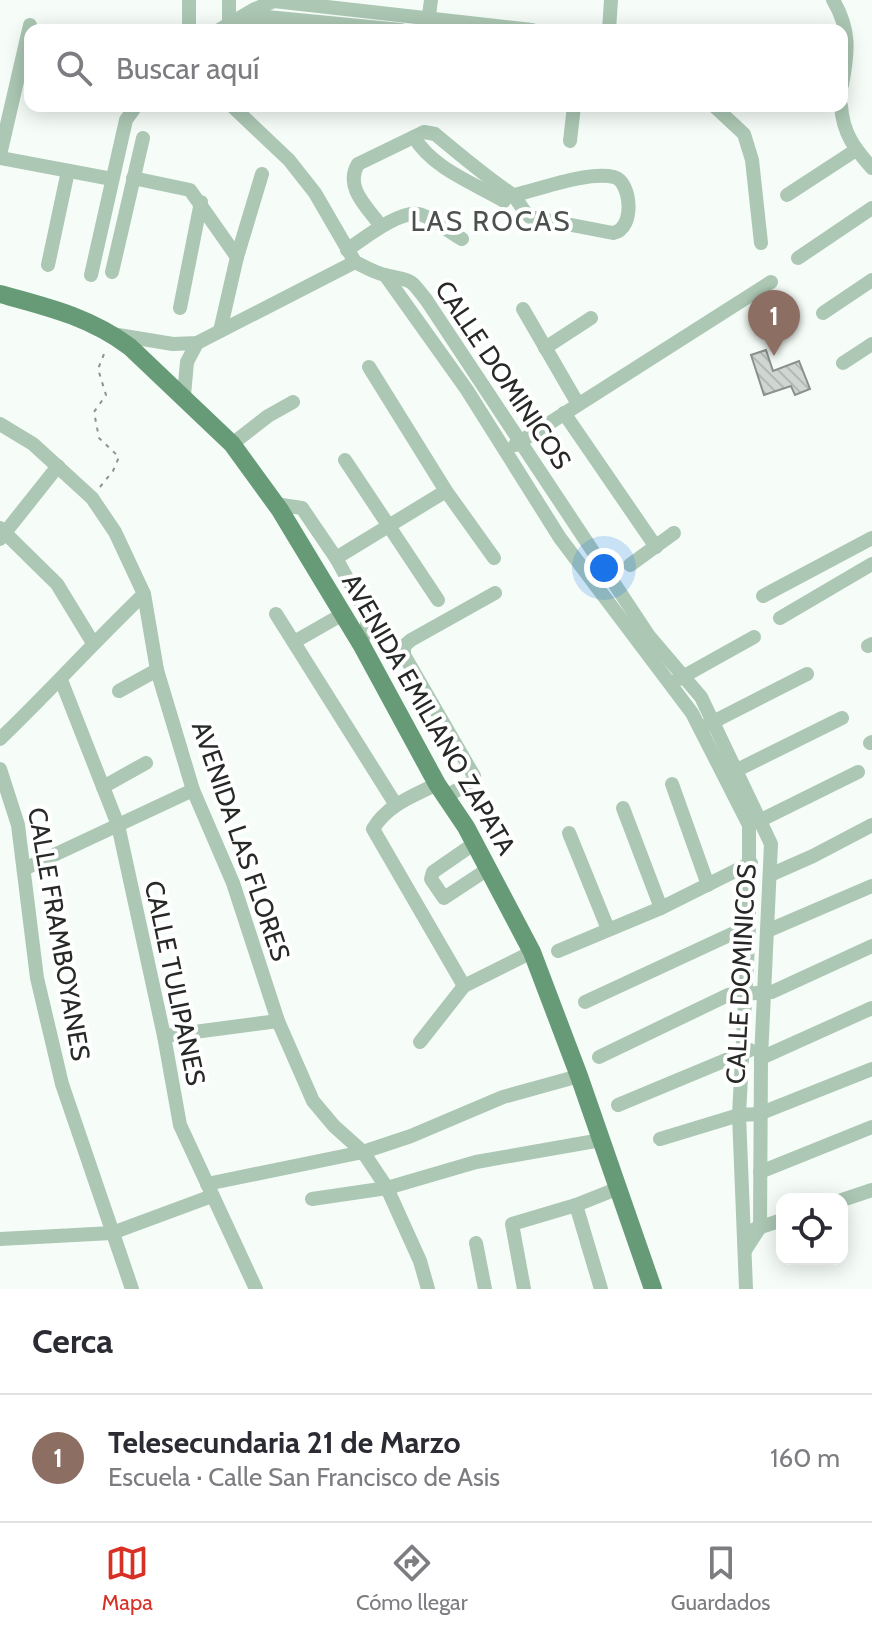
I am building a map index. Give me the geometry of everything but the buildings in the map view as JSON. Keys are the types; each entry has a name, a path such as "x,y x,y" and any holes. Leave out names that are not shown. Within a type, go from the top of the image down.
{"main road":[{"name":"AVENIDA EMILIANO ZAPATA","path":"0,294 69,312 112,334 184,395 232,444 275,504 361,644 475,843 532,952 653,1288"}],"street":[{"path":"189,0 189,24"},
{"path":"229,0 231,24"},
{"path":"240,24 274,1 330,3 428,24 431,0"},
{"path":"609,24 611,0"},
{"path":"833,0 841,13 842,24"},
{"path":"326,22 330,3"},
{"path":"255,15 345,24"},
{"path":"24,51 0,156 112,179"},
{"path":"91,275 126,120 132,112"},
{"path":"238,112 289,160 315,193 351,256"},
{"path":"570,141 573,112"},
{"path":"720,112 744,134 752,160 761,243"},
{"path":"841,112 851,144 872,168"},
{"path":"381,226 352,184 353,173 358,164 424,132 435,134 495,184 514,195 521,211"},
{"path":"414,137 421,149 462,179 530,217 613,233 620,232 629,217 625,186 622,180 615,177 576,180 514,195"},
{"path":"112,272 143,138"},
{"path":"787,195 856,150"},
{"path":"48,265 68,171"},
{"path":"220,331 237,257 262,174"},
{"path":"133,178 190,190 237,257"},
{"path":"180,308 201,202"},
{"path":"798,258 872,208"},
{"path":"112,334 173,344 197,343 351,256 381,226 409,214 420,213 462,239"},
{"name":"CALLE DOMINICOS","path":"351,256 385,275 403,277 413,283 649,636 701,697 761,820 771,844 759,1114 760,1227"},
{"name":"CALLE DOMINICOS","path":"385,275 467,390 560,538 692,713 749,825 749,926 739,1115 746,1289"},
{"path":"823,313 872,280"},
{"path":"506,451 771,282"},
{"path":"523,309 578,404"},
{"path":"545,348 591,318"},
{"path":"184,395 187,362 197,343"},
{"path":"843,363 872,344"},
{"path":"369,367 446,491 494,558"},
{"path":"232,444 268,416 293,402"},
{"path":"564,413 656,547"},
{"name":"AVENIDA LAS FLORES","path":"0,424 33,444 58,466 92,498 115,532 144,594 157,670 193,790 233,883 278,1021 313,1101 334,1126 363,1152 387,1188 420,1261 428,1289"},
{"path":"345,460 438,600"},
{"path":"58,466 2,533 57,584 93,643"},
{"path":"336,558 446,491"},
{"path":"275,504 302,508 336,558 369,618 361,644"},
{"path":"630,565 674,533"},
{"path":"763,596 872,538"},
{"path":"780,618 872,564"},
{"path":"597,588 610,578"},
{"path":"464,986 373,829 380,816 396,805 470,784 474,776 404,655 404,646 495,593"},
{"path":"0,739 144,594"},
{"path":"276,614 396,805"},
{"path":"294,642 343,614"},
{"path":"669,685 754,637"},
{"path":"119,691 157,670"},
{"path":"699,728 807,674"},
{"name":"CALLE TULIPANES","path":"61,680 118,825 180,1125 256,1289"},
{"path":"723,776 842,718"},
{"path":"103,787 146,763"},
{"name":"CALLE FRAMBOYANES","path":"0,769 18,825 37,978 62,1084 132,1289"},
{"path":"761,820 858,772"},
{"path":"672,784 708,885"},
{"path":"24,869 193,790"},
{"path":"623,808 661,908"},
{"path":"770,875 872,825"},
{"path":"569,833 608,929"},
{"path":"475,843 433,872 431,879 444,898 488,869"},
{"path":"558,951 661,908 751,863"},
{"path":"767,931 872,886"},
{"path":"585,1002 749,926"},
{"path":"599,1057 728,995 764,994 872,946"},
{"path":"420,1042 464,986 532,952"},
{"path":"618,1105 743,1052 761,1052 872,1008"},
{"path":"164,1036 278,1021"},
{"path":"660,1139 739,1115 759,1114 872,1069"},
{"path":"0,1239 112,1233 210,1190 363,1152 411,1136 503,1097 579,1076"},
{"path":"760,1172 872,1127"},
{"path":"312,1199 387,1188 476,1162 601,1140"},
{"path":"524,1289 512,1224 576,1205 619,1188"},
{"path":"848,1198 872,1190"},
{"path":"576,1205 601,1289"},
{"path":"745,1242 760,1227 776,1222"},
{"path":"476,1243 485,1289"},
{"path":"637,1289 653,1288"}],"path":[{"path":"92,498 113,471 119,457 99,438 94,412 106,395 98,369 112,334"}],"place":[{"name":"Telesecundaria 21 de Marzo","path":"774,356"}],"district":[{"name":"LAS ROCAS","path":"491,221"}]}
